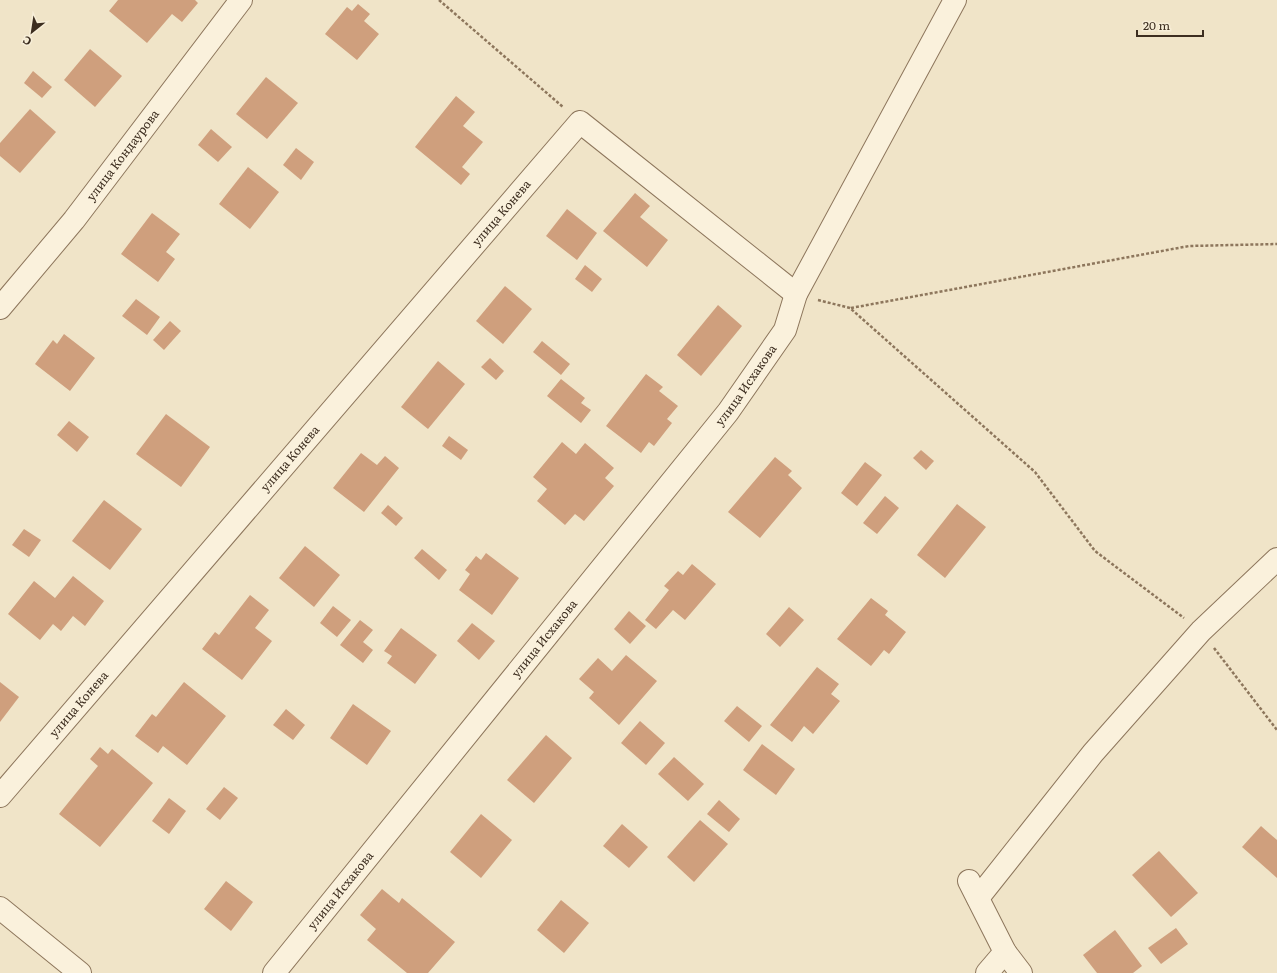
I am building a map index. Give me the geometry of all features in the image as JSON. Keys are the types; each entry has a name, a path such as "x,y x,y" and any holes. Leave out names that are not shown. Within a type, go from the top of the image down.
{"street":[{"name":"улица Кондаурова","path":"0,308 74,220 242,0"},
{"name":"улица Исхакова","path":"274,973 728,412 785,330 796,294 955,0"},
{"path":"580,122 796,294"},
{"name":"улица Конева","path":"0,796 580,122"},
{"path":"1021,973 1006,952 974,890 1201,631 1277,559"},
{"path":"0,908 80,973"},
{"path":"987,973 1006,952"}],"path":[{"path":"439,0 580,122"},
{"path":"796,294 850,308 1189,246 1277,244"},
{"path":"850,308 1035,472 1095,551 1201,631 1277,730"}],"building":[{"path":"118,0 195,0 198,3 182,22 172,14 147,43 109,11"},
{"path":"358,4 370,14 364,21 379,34 357,60 325,34 347,7 352,11"},
{"path":"90,49 122,76 95,107 64,80"},
{"path":"33,71 52,87 42,98 24,83"},
{"path":"266,77 298,103 267,139 236,114"},
{"path":"456,96 475,112 463,126 483,142 462,167 470,174 461,185 415,147"},
{"path":"30,109 56,132 20,173 0,156 0,143"},
{"path":"211,129 232,147 218,162 198,145"},
{"path":"296,148 314,162 301,180 283,165"},
{"path":"248,167 279,192 250,229 219,204"},
{"path":"635,193 650,206 640,217 668,240 647,267 603,231"},
{"path":"567,209 597,233 577,260 546,236"},
{"path":"152,213 180,234 166,252 175,259 158,282 121,254"},
{"path":"585,265 602,279 592,292 575,279"},
{"path":"505,286 532,309 503,344 476,321"},
{"path":"136,299 160,317 147,335 122,316"},
{"path":"718,305 742,326 701,376 677,355"},
{"path":"170,321 181,331 164,350 153,340"},
{"path":"64,334 95,358 70,391 35,364 53,340 57,344"},
{"path":"542,341 570,364 561,375 533,352"},
{"path":"490,358 504,371 496,380 481,367"},
{"path":"438,361 465,384 428,429 401,407"},
{"path":"646,374 663,387 659,391 678,406 667,419 672,423 654,446 649,442 641,453 606,426"},
{"path":"561,379 585,398 581,403 591,410 581,423 547,396"},
{"path":"166,414 210,447 181,487 136,454"},
{"path":"69,421 89,437 77,452 57,435"},
{"path":"449,436 468,450 461,460 442,446"},
{"path":"562,442 576,454 585,443 614,468 605,478 614,486 584,521 575,514 565,525 537,501 547,489 533,477"},
{"path":"921,450 934,461 926,470 913,458"},
{"path":"361,453 377,465 385,456 399,468 364,512 333,488"},
{"path":"775,457 792,471 788,475 802,488 760,538 728,512"},
{"path":"865,462 882,475 857,506 841,493"},
{"path":"885,496 899,508 877,534 863,523"},
{"path":"104,500 142,529 110,570 72,541"},
{"path":"957,504 986,527 945,578 917,555"},
{"path":"388,505 403,518 396,526 381,513"},
{"path":"24,529 41,540 29,557 12,545"},
{"path":"305,546 340,575 314,607 279,578"},
{"path":"422,549 447,570 439,580 414,558"},
{"path":"486,553 519,578 492,615 459,590 470,574 465,570 476,556 481,560"},
{"path":"692,564 716,584 685,620 673,610 656,629 645,620 669,590 664,586 678,571 683,575"},
{"path":"73,576 104,601 85,626 73,616 61,631 53,624 40,640 8,614 34,581 55,598"},
{"path":"250,595 269,610 255,628 272,641 242,680 202,649 215,632 219,635"},
{"path":"871,598 888,611 885,615 906,632 889,654 884,650 871,666 837,639"},
{"path":"333,606 351,620 337,637 320,623"},
{"path":"789,607 804,620 780,647 766,634"},
{"path":"629,611 646,626 630,644 614,629"},
{"path":"360,620 373,630 363,642 373,650 363,663 340,645"},
{"path":"472,623 495,641 479,660 457,641"},
{"path":"401,628 437,655 415,684 387,663 392,656 384,651"},
{"path":"626,655 657,681 619,725 589,698 594,692 579,679 598,658 612,671"},
{"path":"817,667 839,684 831,694 840,701 813,734 804,726 792,742 770,725"},
{"path":"0,682 19,697 0,722"},
{"path":"184,682 226,716 187,765 163,746 158,753 135,736 152,714 156,717"},
{"path":"353,704 391,731 367,765 330,738"},
{"path":"737,706 762,726 749,742 724,721"},
{"path":"286,709 305,725 293,740 273,725"},
{"path":"640,721 665,743 646,765 621,743"},
{"path":"546,735 572,758 534,803 507,780"},
{"path":"762,744 795,769 776,795 743,770"},
{"path":"100,747 108,754 112,749 153,783 100,847 59,814 98,766 90,759"},
{"path":"674,757 704,784 688,801 658,774"},
{"path":"224,787 238,798 220,820 206,809"},
{"path":"169,798 186,811 169,834 152,821"},
{"path":"719,800 740,819 729,832 707,814"},
{"path":"481,814 512,840 481,878 450,852"},
{"path":"700,820 728,844 694,882 667,857"},
{"path":"622,824 648,847 629,868 603,846"},
{"path":"1261,826 1277,840 1277,878 1242,847"},
{"path":"1159,851 1198,893 1171,917 1132,875"},
{"path":"226,881 253,902 231,931 204,909"},
{"path":"382,889 399,903 402,898 455,942 428,973 407,973 367,940 376,929 360,915"},
{"path":"561,900 589,923 564,953 537,930"},
{"path":"1176,928 1188,944 1161,964 1148,948"},
{"path":"1115,930 1142,966 1133,973 1097,973 1083,955"}]}
